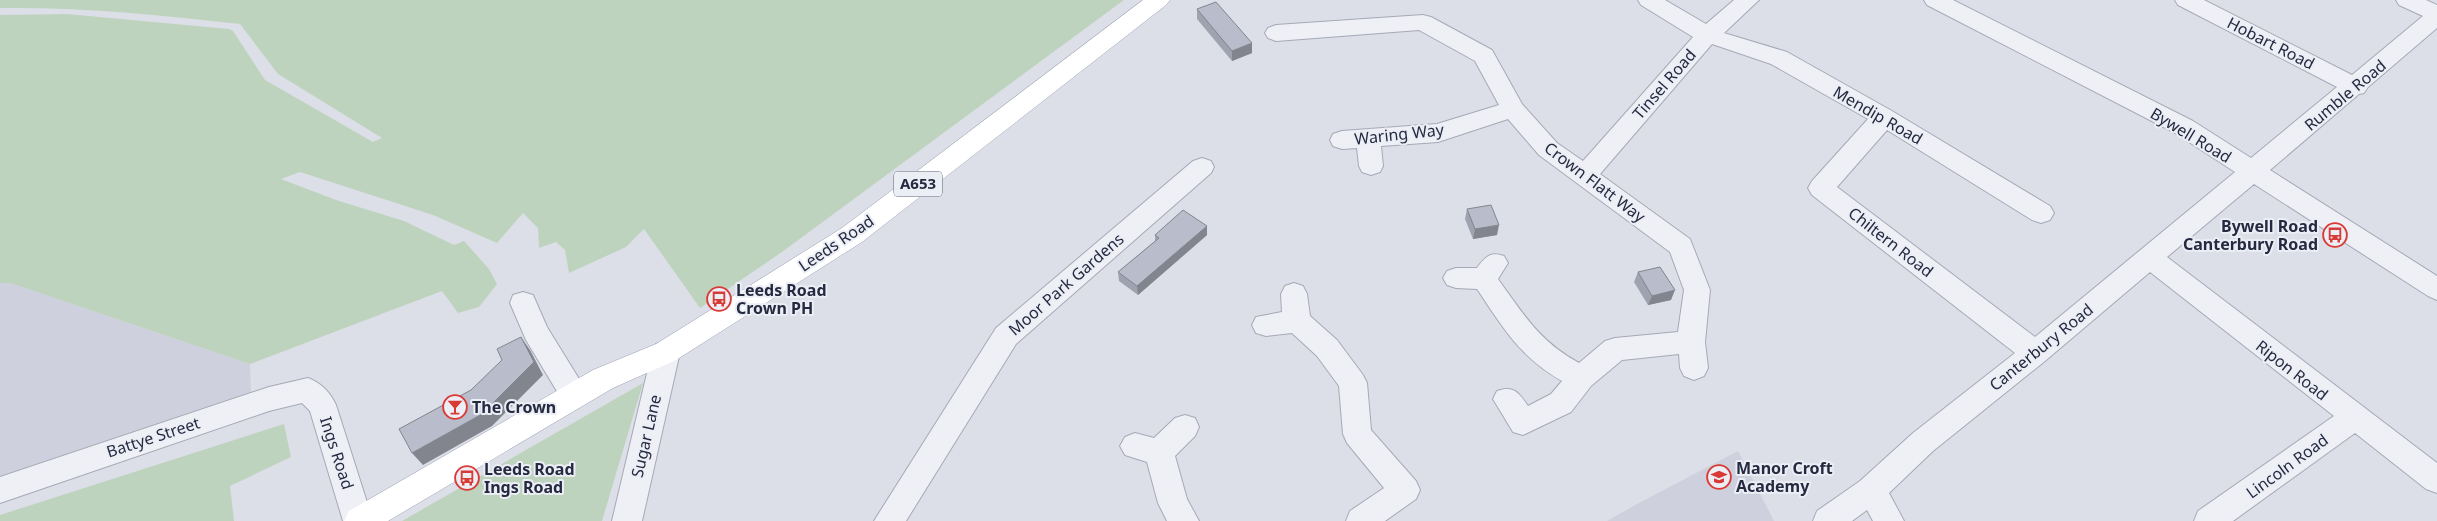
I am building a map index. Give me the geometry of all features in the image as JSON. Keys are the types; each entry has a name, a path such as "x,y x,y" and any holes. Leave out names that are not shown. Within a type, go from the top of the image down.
{"main road":[{"name":"Leeds Road","path":"359,521 603,379 666,352 852,234 1158,0"}],"street":[{"name":"Mendip Road","path":"1649,0 1707,35 1779,58 1884,117 2041,212"},
{"name":"Tinsel Road","path":"1586,174 1707,35 1748,0"},
{"name":"Bywell Road","path":"1934,0 2184,127 2437,289"},
{"name":"Hobart Road","path":"2186,0 2356,87"},
{"path":"2407,0 2437,15"},
{"path":"1276,33 1422,11"},
{"name":"Crown Flatt Way","path":"1422,11 1484,56 1513,109 1548,149 1586,174 1681,246 1697,290 1692,355 1615,349 1581,378"},
{"name":"Rumble Road","path":"2252,172 2356,87 2437,15"},
{"name":"Waring Way","path":"1342,140 1438,133 1513,109"},
{"name":"Chiltern Road","path":"1884,117 1821,188 2035,353"},
{"path":"1368,139 1371,166"},
{"name":"Moor Park Gardens","path":"889,521 1006,336 1202,167"},
{"name":"Canterbury Road","path":"1828,521 1871,490 1923,442 2035,353 2252,172"},
{"name":"Ripon Road","path":"2149,257 2354,418 2437,480"},
{"path":"1456,278 1490,271 1525,338 1549,360 1581,378 1561,403 1523,423 1507,399"},
{"path":"523,303 536,332 574,395"},
{"path":"1266,324 1295,308 1353,383 1356,434 1405,490 1361,521"},
{"name":"Sugar Lane","path":"628,521 666,352"},
{"name":"Battye Street","path":"0,490 269,399 308,390"},
{"name":"Ings Road","path":"308,390 322,405 359,521"},
{"name":"Lincoln Road","path":"2218,519 2354,418"},
{"path":"1184,521 1173,503 1147,449 1185,427"},
{"path":"1871,490 1890,521"}],"shaded area":[{"path":"0,283 10,283 250,364 251,396 0,480"},
{"name":"Manor Croft Academy","path":"1738,451 1774,521 1607,521 1637,504"}],"green space":[{"path":"0,0 1124,0 782,252 700,308 644,229 626,247 569,273 565,250 556,242 539,248 538,228 523,213 497,243 433,215 300,172 281,179 336,200 404,221 454,245 464,241 489,269 497,284 479,307 458,313 442,291 250,364 10,283 0,283 0,15 67,14 229,29 233,31 265,80 373,142 382,138 278,74 240,24 90,10 0,8"},
{"path":"643,383 602,521 402,521"},
{"path":"284,424 291,457 230,486 234,521 0,521 0,515"}],"building":[{"path":"1216,2 1252,43 1232,51 1197,9"},
{"path":"1491,205 1499,225 1475,229 1467,209"},
{"path":"1183,210 1207,226 1137,286 1118,272 1159,238 1155,235"},
{"path":"1660,267 1675,290 1652,296 1638,272"},
{"path":"521,337 534,362 482,414 412,453 399,429 471,390 502,360 497,349"}],"place":[{"name":"Bywell Road Canterbury Road","path":"2335,235"},
{"name":"Leeds Road Crown PH","path":"719,299"},
{"name":"The Crown","path":"455,407"},
{"name":"Manor Croft Academy","path":"1719,477"},
{"name":"Leeds Road Ings Road","path":"467,478"}]}
